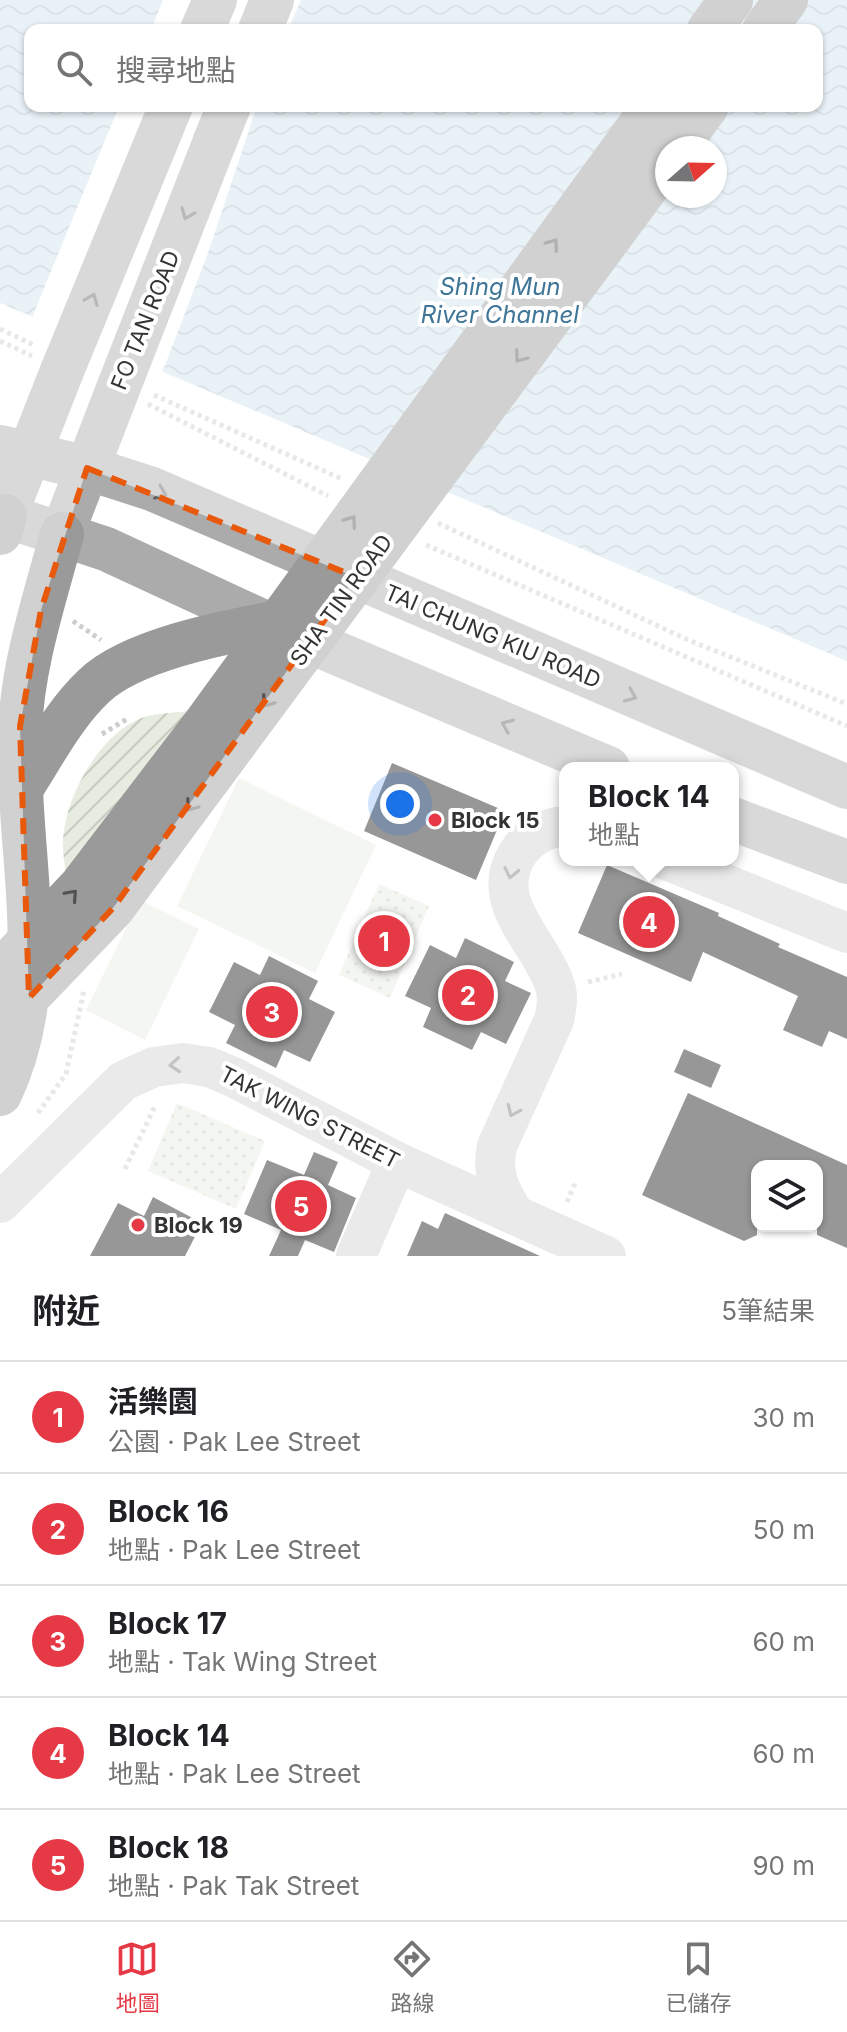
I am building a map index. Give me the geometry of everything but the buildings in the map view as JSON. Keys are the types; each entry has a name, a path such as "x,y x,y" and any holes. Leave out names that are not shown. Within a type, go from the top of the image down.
{"highway":[{"path":"713,24 731,0"},
{"path":"768,24 786,0"},
{"name":"SHA TIN ROAD","path":"0,972 81,886 207,721 650,112"},
{"path":"685,136 703,112"},
{"name":"SHA TIN ROAD","path":"0,1026 113,908 655,176"},
{"path":"0,1094 21,1042 31,971 19,792 20,726 41,610 62,534"},
{"path":"19,792 70,713 95,684 121,669 183,643 268,624"}],"main road":[{"path":"205,24 215,0"},
{"path":"262,24 272,0"},
{"path":"168,112 50,364 14,451 2,521 62,534 106,549 268,624 594,762"},
{"name":"FO TAN ROAD","path":"62,534 87,468 127,397 227,112"},
{"name":"TAI CHUNG KIU ROAD","path":"14,451 87,468 152,489 847,787"},
{"path":"739,821 847,862"}],"street":[{"path":"515,1215 502,1196 493,1165 497,1146 554,1020 557,1004 555,985 548,969 512,906 508,879 523,846 547,829 559,827"},
{"path":"681,866 847,933"},
{"name":"TAK WING STREET","path":"0,1203 123,1081 154,1067 183,1063 209,1067 233,1077 397,1162 588,1252"},
{"path":"356,1256 397,1162"}],"path":[{"path":"0,341 50,364"},
{"path":"127,397 329,496"},
{"path":"413,539 847,726"},
{"path":"41,610 72,620 109,645 121,669"},
{"path":"111,727 127,719"},
{"path":"580,984 622,974"},
{"path":"125,1169 158,1098"},
{"path":"565,1208 576,1181"}],"highlighted area":[{"path":"87,468 356,577 113,908 29,998 20,726 41,610"}],"shaded area":[{"path":"189,711 66,876 65,823 77,788 96,756 121,730 141,718"},
{"path":"239,778 376,845 315,973 177,906"},
{"path":"379,884 429,906 390,998 339,975"},
{"path":"140,900 199,929 145,1040 86,1010"},
{"path":"177,1103 265,1141 236,1209 148,1171"}],"water":[{"name":"Shing Mun River Channel","path":"0,0 847,0 847,661 0,303"}],"pier":[{"path":"163,0 301,0 291,24 153,24"},
{"path":"117,112 255,112 208,253 162,373 31,320"}],"place":[{"name":"Block 15","path":"435,820"},
{"name":"Block 14","path":"649,922"},
{"name":"活樂園","path":"384,941"},
{"name":"Block 16","path":"468,995"},
{"name":"Block 17","path":"272,1012"},
{"name":"Block 18","path":"301,1206"},
{"name":"Block 19","path":"138,1225"}]}
